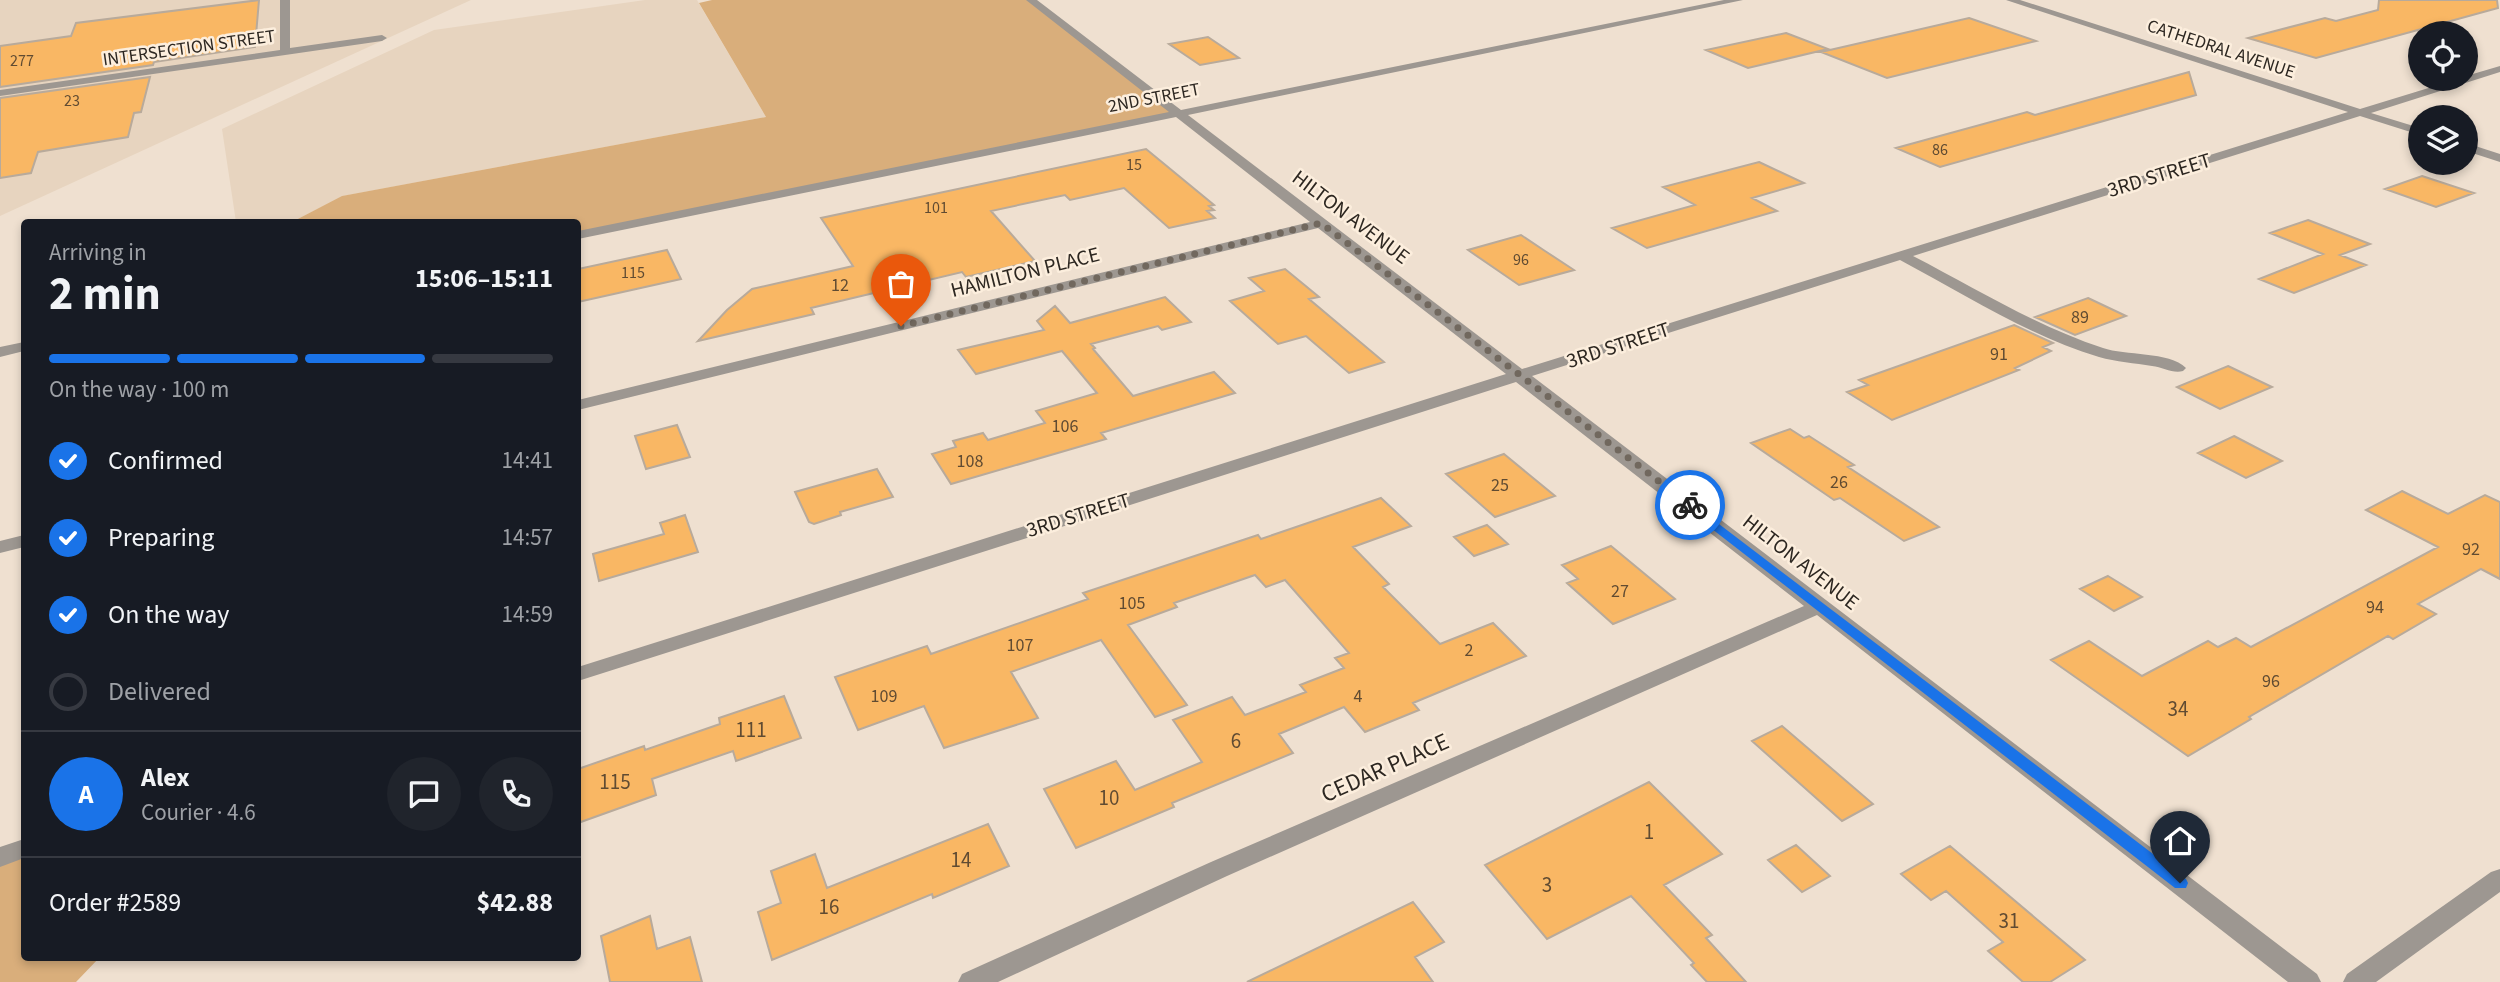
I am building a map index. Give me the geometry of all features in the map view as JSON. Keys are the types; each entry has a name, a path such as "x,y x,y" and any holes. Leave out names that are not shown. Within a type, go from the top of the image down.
{"street":[{"path":"285,0 285,52"},
{"name":"HILTON AVENUE","path":"1031,0 2308,982"},
{"name":"2ND STREET","path":"581,234 1738,0"},
{"name":"CATHEDRAL AVENUE","path":"2011,0 2408,128"},
{"name":"INTERSECTION STREET","path":"0,93 382,38"},
{"name":"3RD STREET","path":"581,673 1901,255 2500,69"},
{"path":"2478,151 2500,158"},
{"name":"HAMILTON PLACE","path":"581,404 1321,223"},
{"path":"1901,255 2033,325 2082,346 2104,354 2166,363 2178,368"},
{"path":"0,352 21,348"},
{"path":"0,547 21,542"},
{"name":"CEDAR PLACE","path":"971,982 1219,869 1821,606"},
{"path":"0,857 21,850"},
{"path":"2356,982 2500,879"}],"shaded area":[{"path":"0,0 471,0 0,216"},
{"path":"645,0 697,0 766,117 343,196 298,219 236,219 222,129 434,30"},
{"path":"712,0 1029,0 1174,114 581,233 581,219 298,219 342,196 766,117 699,3"},
{"path":"21,853 21,961 96,961 76,982 0,982 0,860"}],"building":[{"path":"259,0 255,47 0,87 0,46 71,36 76,23"},
{"path":"2379,0 2497,0 2498,8 2451,21 2408,21 2408,33 2316,58 2248,38 2325,18 2336,21 2378,10"},
{"path":"1969,18 2036,41 1887,78 1821,52"},
{"path":"1786,33 1828,49 1748,68 1706,50"},
{"path":"1208,37 1239,58 1200,65 1169,44"},
{"path":"2189,72 2196,95 1940,167 1896,148 2027,112 2035,115"},
{"path":"150,77 141,112 134,113 128,137 38,152 31,173 0,178 0,98"},
{"path":"1146,149 1214,205 1209,206 1214,210 1207,211 1215,218 1169,228 1124,188 1070,200 1065,195 991,211 1035,261 966,277 962,272 811,308 814,314 698,341 727,310 752,289 853,266 821,218"},
{"path":"1759,162 1804,183 1752,198 1777,211 1647,248 1612,228 1695,205 1663,187"},
{"path":"2422,176 2474,193 2436,207 2385,189"},
{"path":"2308,220 2370,244 2340,255 2366,265 2294,293 2259,279 2323,254 2270,233"},
{"path":"1521,235 1574,270 1519,285 1468,250"},
{"path":"667,250 681,279 581,301 581,268"},
{"path":"1285,269 1319,297 1309,299 1384,362 1349,373 1306,336 1278,344 1230,301 1264,291 1249,278"},
{"path":"1165,297 1191,322 1162,330 1158,326 1091,344 1095,348 1093,349 1133,396 1214,372 1235,393 1101,433 1106,439 951,484 932,454 956,447 953,441 983,433 988,440 1045,423 1036,411 1097,393 1062,351 976,374 958,350 1044,330 1037,321 1055,306 1070,323"},
{"path":"2088,298 2126,316 2075,335 2035,317"},
{"path":"2014,325 2053,343 2043,347 2051,351 2015,368 2019,370 1892,420 1847,392 1868,385 1859,380"},
{"path":"2228,366 2272,387 2220,409 2177,387"},
{"path":"677,425 690,457 646,469 635,436"},
{"path":"1790,429 1804,438 1809,436 1854,465 1848,467 1939,527 1904,541 1840,498 1834,500 1751,443"},
{"path":"2234,436 2282,461 2246,478 2198,453"},
{"path":"1504,454 1555,496 1495,517 1446,474"},
{"path":"877,469 893,497 840,512 841,515 814,524 809,522 795,492"},
{"path":"2402,491 2448,514 2485,495 2500,502 2500,579 2481,569 2418,604 2436,614 2393,639 2388,636 2188,756 2051,660 2089,641 2142,676 2208,641 2218,647 2236,638 2251,647 2438,547 2366,510"},
{"path":"1381,498 1411,526 1353,547 1389,584 1383,587 1440,644 1493,623 1526,656 1413,703 1419,710 1365,732 1344,707 1279,734 1293,753 1172,803 1174,807 1076,848 1044,789 1116,761 1135,790 1202,762 1173,720 1232,697 1245,715 1306,692 1300,685 1344,668 1335,658 1349,653 1285,580 1266,587 1255,575 1174,603 1177,607 1128,625 1187,705 1155,717 1101,640 1011,672 1038,718 944,748 924,706 858,730 835,677 927,646 931,654 1088,599 1083,593 1258,535 1261,539"},
{"path":"685,515 698,552 599,581 593,554 664,534 660,523"},
{"path":"1487,525 1508,544 1474,556 1454,537"},
{"path":"1611,546 1675,599 1613,624 1567,583 1578,579 1562,565"},
{"path":"2108,576 2142,597 2114,611 2080,589"},
{"path":"784,696 801,738 736,761 733,751 652,779 656,795 581,822 581,768 644,746 645,750 720,724 719,718"},
{"path":"1782,726 1873,804 1842,821 1752,741"},
{"path":"1649,782 1722,854 1664,885 1712,935 1706,938 1746,982 1707,982 1691,965 1694,963 1631,896 1547,939 1485,865"},
{"path":"988,824 1009,866 933,898 932,894 772,960 758,912 781,903 771,871 815,854 827,888"},
{"path":"1796,845 1830,876 1802,892 1768,860"},
{"path":"1950,846 2085,960 2050,982 2023,982 1988,951 2003,942 1946,891 1931,900 1901,874"},
{"path":"1413,902 1444,942 1415,957 1433,982 1247,982"},
{"path":"650,916 657,949 690,937 702,982 610,982 601,936"}],"way so far":[{"path":"901,326 1321,223 1690,505"}],"route":[{"path":"1690,505 2180,883"}]}
